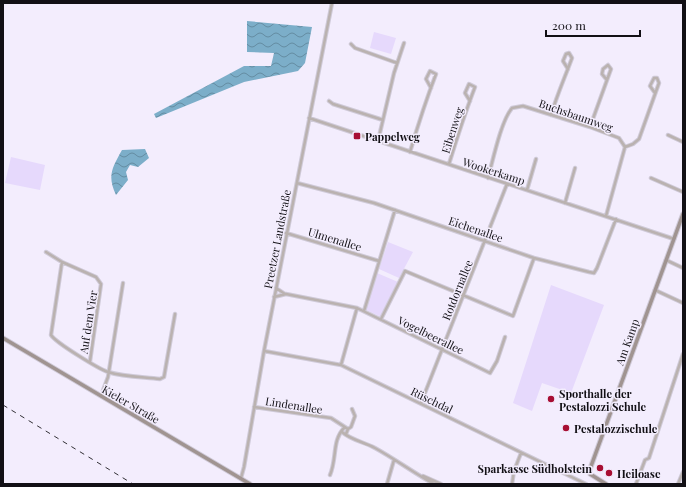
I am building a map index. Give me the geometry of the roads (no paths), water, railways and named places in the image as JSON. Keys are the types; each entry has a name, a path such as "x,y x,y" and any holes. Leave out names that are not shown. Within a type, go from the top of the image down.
{"street":[{"name":"Preetzer Landstraße","path":"240,478 244,467 286,233 332,3"},
{"path":"378,141 397,63 404,43"},
{"path":"351,44 355,48 397,63"},
{"path":"551,115 568,69 572,58 571,55 566,54 563,61 568,69"},
{"path":"590,128 611,69 608,65 603,69 602,74 607,80"},
{"path":"410,152 422,108 431,88 436,74 430,71 426,79 431,88"},
{"path":"606,216 625,147 633,144 638,138 655,94 659,83 657,78 654,78 650,86 655,94"},
{"name":"Eibenweg","path":"449,164 475,87 468,84 465,92 470,101"},
{"path":"329,101 333,104 383,120"},
{"name":"Buchsbaumweg","path":"488,178 495,151 510,111 519,106 528,107 619,138 625,147"},
{"name":"Wookerkamp","path":"309,118 674,239"},
{"path":"668,136 683,142"},
{"path":"527,190 536,159"},
{"path":"565,203 575,168"},
{"path":"651,178 683,192"},
{"name":"Eichenallee","path":"296,183 374,203 486,240 534,258 594,273 616,219"},
{"name":"Rotdornallee","path":"421,403 507,184"},
{"path":"364,311 395,210"},
{"name":"Am Kamp","path":"598,480 590,474 590,469 683,214"},
{"name":"Ulmenallee","path":"286,233 379,261"},
{"name":"Auf dem Vier","path":"46,252 62,262 96,278 102,284 90,361"},
{"path":"381,319 405,271 513,316 534,258"},
{"path":"666,260 683,268"},
{"name":"Auf dem Vier","path":"62,262 51,335 60,344 108,372"},
{"path":"101,396 105,388 123,283"},
{"path":"276,287 286,294"},
{"path":"655,290 683,303"},
{"path":"274,297 286,294"},
{"name":"Vogelbeerallee","path":"286,294 357,308 490,373 497,361 505,337"},
{"path":"341,365 357,308"},
{"path":"108,372 160,379 164,377 175,314"},
{"name":"Kieler Straße","path":"3,338 250,484"},
{"name":"Rüschdal","path":"264,351 341,365 586,484"},
{"path":"636,484 645,460 648,458 683,354"},
{"name":"Lindenallee","path":"254,407 331,418 341,424 344,428"},
{"path":"346,434 355,416 352,409"},
{"path":"330,475 333,470 336,442 344,428 348,429"},
{"path":"342,432 351,439 394,459 434,484"},
{"path":"512,484 514,471 520,453"},
{"path":"387,484 394,459"},
{"path":"678,484 683,472"},
{"path":"418,475 441,484"},
{"path":"598,480 606,484 611,484"},
{"path":"598,480 601,484"}],"water":[{"path":"247,21 312,27 305,63 298,71 244,82 156,118 154,114 244,66 271,66 274,53 247,52"},
{"path":"145,149 149,158 138,167 130,165 126,172 128,180 116,195 111,177 113,167 122,150"}],"railway":[{"path":"3,405 133,484"}],"place":[{"name":"Pappelweg","path":"357,136"},
{"name":"Sporthalle der Pestalozzi Schule","path":"551,399"},
{"name":"Pestalozzischule","path":"566,428"},
{"name":"Sparkasse Südholstein","path":"600,468"},
{"name":"Heiloase","path":"609,473"}]}
